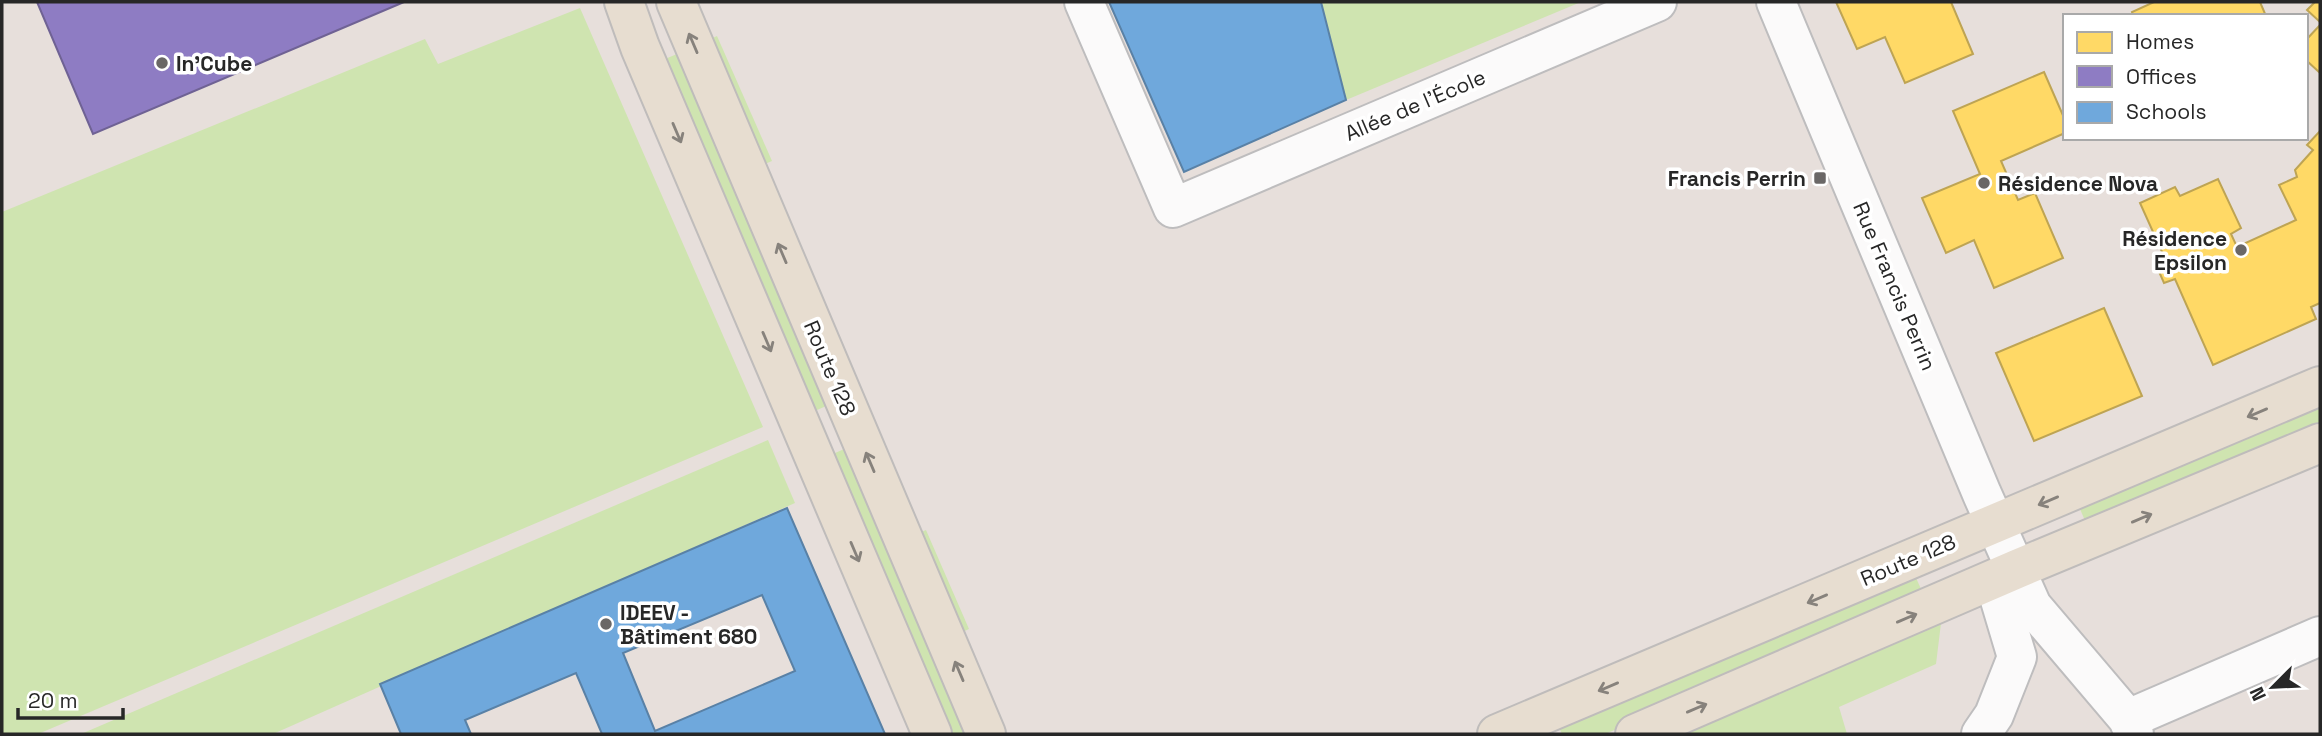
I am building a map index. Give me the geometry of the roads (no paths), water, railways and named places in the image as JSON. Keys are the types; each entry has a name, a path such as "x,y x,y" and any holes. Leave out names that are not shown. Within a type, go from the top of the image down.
{"main road":[{"path":"624,2 640,47 932,734"},
{"name":"Route 128","path":"676,2 986,734"},
{"name":"Route 128","path":"1497,734 2320,386"},
{"path":"1634,734 2320,443"}],"street":[{"name":"Allée de l'École","path":"1084,2 1173,208 1657,2"},
{"name":"Rue Francis Perrin","path":"1776,2 1995,522 2005,575"},
{"path":"2005,575 2131,727 2320,636"},
{"path":"1981,734 1994,715 2017,657 2005,575"}],"place":[{"name":"In'Cube","path":"162,63"},
{"name":"Francis Perrin","path":"1820,178"},
{"name":"Résidence Nova","path":"1984,183"},
{"name":"Résidence Epsilon","path":"2241,250"},
{"name":"IDEEV - Bâtiment 680","path":"606,624"}]}
